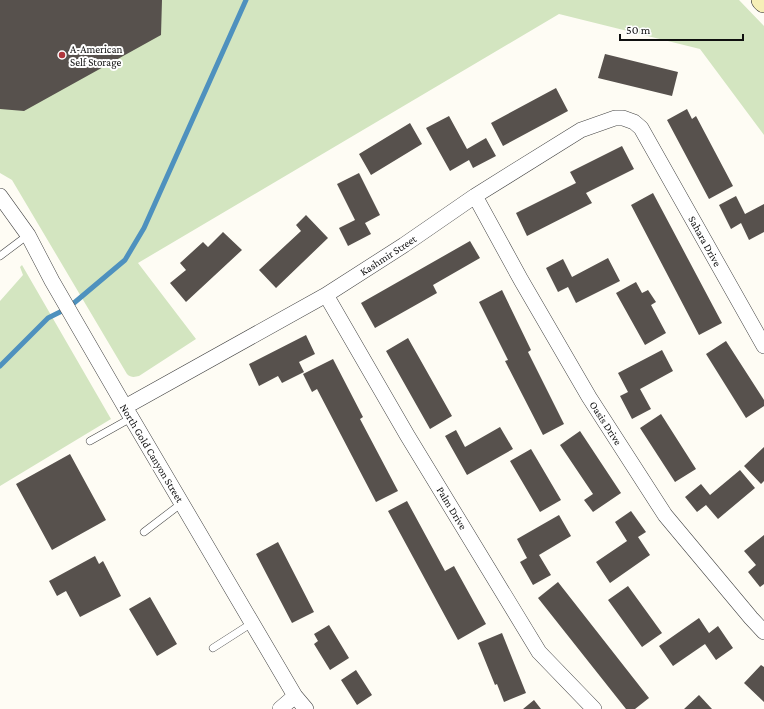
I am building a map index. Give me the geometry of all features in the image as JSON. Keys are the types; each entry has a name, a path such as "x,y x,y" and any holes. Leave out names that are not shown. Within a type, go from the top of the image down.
{"street":[{"name":"Kashmir Street","path":"128,412 326,295 404,245 475,196 581,130 614,118 623,118 634,122 641,128 646,136"},
{"name":"Sahara Drive","path":"646,136 764,346"},
{"name":"North Gold Canyon Street","path":"0,196 28,235 52,281 128,412 252,623 296,696 306,709"},
{"name":"Oasis Drive","path":"475,196 521,280 589,397 665,515 764,632"},
{"name":"Palm Drive","path":"326,295 407,435 539,652 594,709"},
{"path":"280,709 296,696"}],"lane":[{"path":"0,256 28,235"},
{"path":"90,441 128,412"},
{"path":"144,532 182,503"},
{"path":"213,648 252,623"}],"green space":[{"path":"161,0 739,0 764,26 764,135 700,49 559,14 138,263 196,339 139,376 132,377 127,374 12,180 0,173 0,109"},
{"path":"22,265 111,419 0,486 0,301 23,275 20,267"}],"building":[{"name":"A-American Self Storage","path":"0,0 162,0 161,35 24,111 0,109"},
{"path":"605,54 678,72 672,96 598,78"},
{"path":"556,88 568,111 503,146 491,123"},
{"path":"687,109 692,119 696,116 733,186 709,199 667,120"},
{"path":"449,116 467,149 486,138 496,156 473,168 469,160 450,171 426,128"},
{"path":"410,123 422,144 371,175 359,154"},
{"path":"622,146 634,169 586,193 592,203 527,236 516,213 576,183 570,172"},
{"path":"359,173 380,215 365,223 371,234 348,246 339,228 355,220 337,184"},
{"path":"653,193 722,323 699,335 631,205"},
{"path":"736,196 745,214 764,204 764,232 749,240 741,223 731,229 719,205"},
{"path":"306,215 328,238 276,288 259,270 301,231 296,225"},
{"path":"223,232 242,250 186,302 170,283 186,270 180,263 203,242 208,247"},
{"path":"470,241 480,258 433,285 437,293 375,328 361,303"},
{"path":"608,258 620,281 576,303 568,287 558,292 546,268 563,259 572,277"},
{"path":"636,282 642,293 648,290 656,302 651,305 666,333 645,345 616,293"},
{"path":"502,290 531,350 528,352 564,424 543,435 505,361 508,360 479,302"},
{"path":"306,335 315,354 299,362 304,372 282,383 278,376 259,386 249,364"},
{"path":"408,338 452,416 430,429 386,351"},
{"path":"726,341 764,400 764,406 746,418 706,354"},
{"path":"662,350 673,371 640,389 651,409 632,419 620,396 628,392 618,373"},
{"path":"333,359 363,417 360,419 398,491 376,502 317,389 312,392 303,374"},
{"path":"661,414 696,469 675,482 640,428"},
{"path":"500,427 513,449 467,475 445,436 456,430 465,447"},
{"path":"580,431 621,493 593,512 584,500 593,494 560,445"},
{"path":"764,447 764,481 761,484 744,466"},
{"path":"531,449 561,500 540,512 510,461"},
{"path":"70,454 106,520 52,550 16,484"},
{"path":"740,470 755,488 718,519 706,505 697,512 685,497 701,484 710,495"},
{"path":"407,501 445,571 454,566 486,624 458,640 388,511"},
{"path":"631,511 646,532 638,537 650,555 610,583 596,562 627,541 615,522"},
{"path":"559,515 571,536 539,555 551,575 533,585 520,562 527,558 517,539"},
{"path":"764,535 764,584 760,587 748,572 756,565 744,551"},
{"path":"278,542 314,612 292,623 256,554"},
{"path":"95,556 99,564 103,561 121,596 80,617 66,591 57,596 49,581"},
{"path":"558,582 649,698 635,709 626,709 538,598"},
{"path":"628,586 662,633 642,647 608,600"},
{"path":"150,597 177,644 157,656 129,609"},
{"path":"699,618 709,633 718,626 733,648 716,660 705,644 673,666 659,646"},
{"path":"329,625 349,658 330,670 314,644 318,641 314,634"},
{"path":"502,633 526,693 504,702 497,684 495,685 478,643"},
{"path":"761,665 764,667 764,702 744,683"},
{"path":"356,670 372,695 357,705 341,680"},
{"path":"699,695 712,709 684,709"},
{"path":"534,700 541,709 523,709"}],"waterway":[{"path":"0,366 48,318 68,308 125,260 144,228 246,0"}],"place":[{"name":"A-American Self Storage","path":"62,55"}]}
